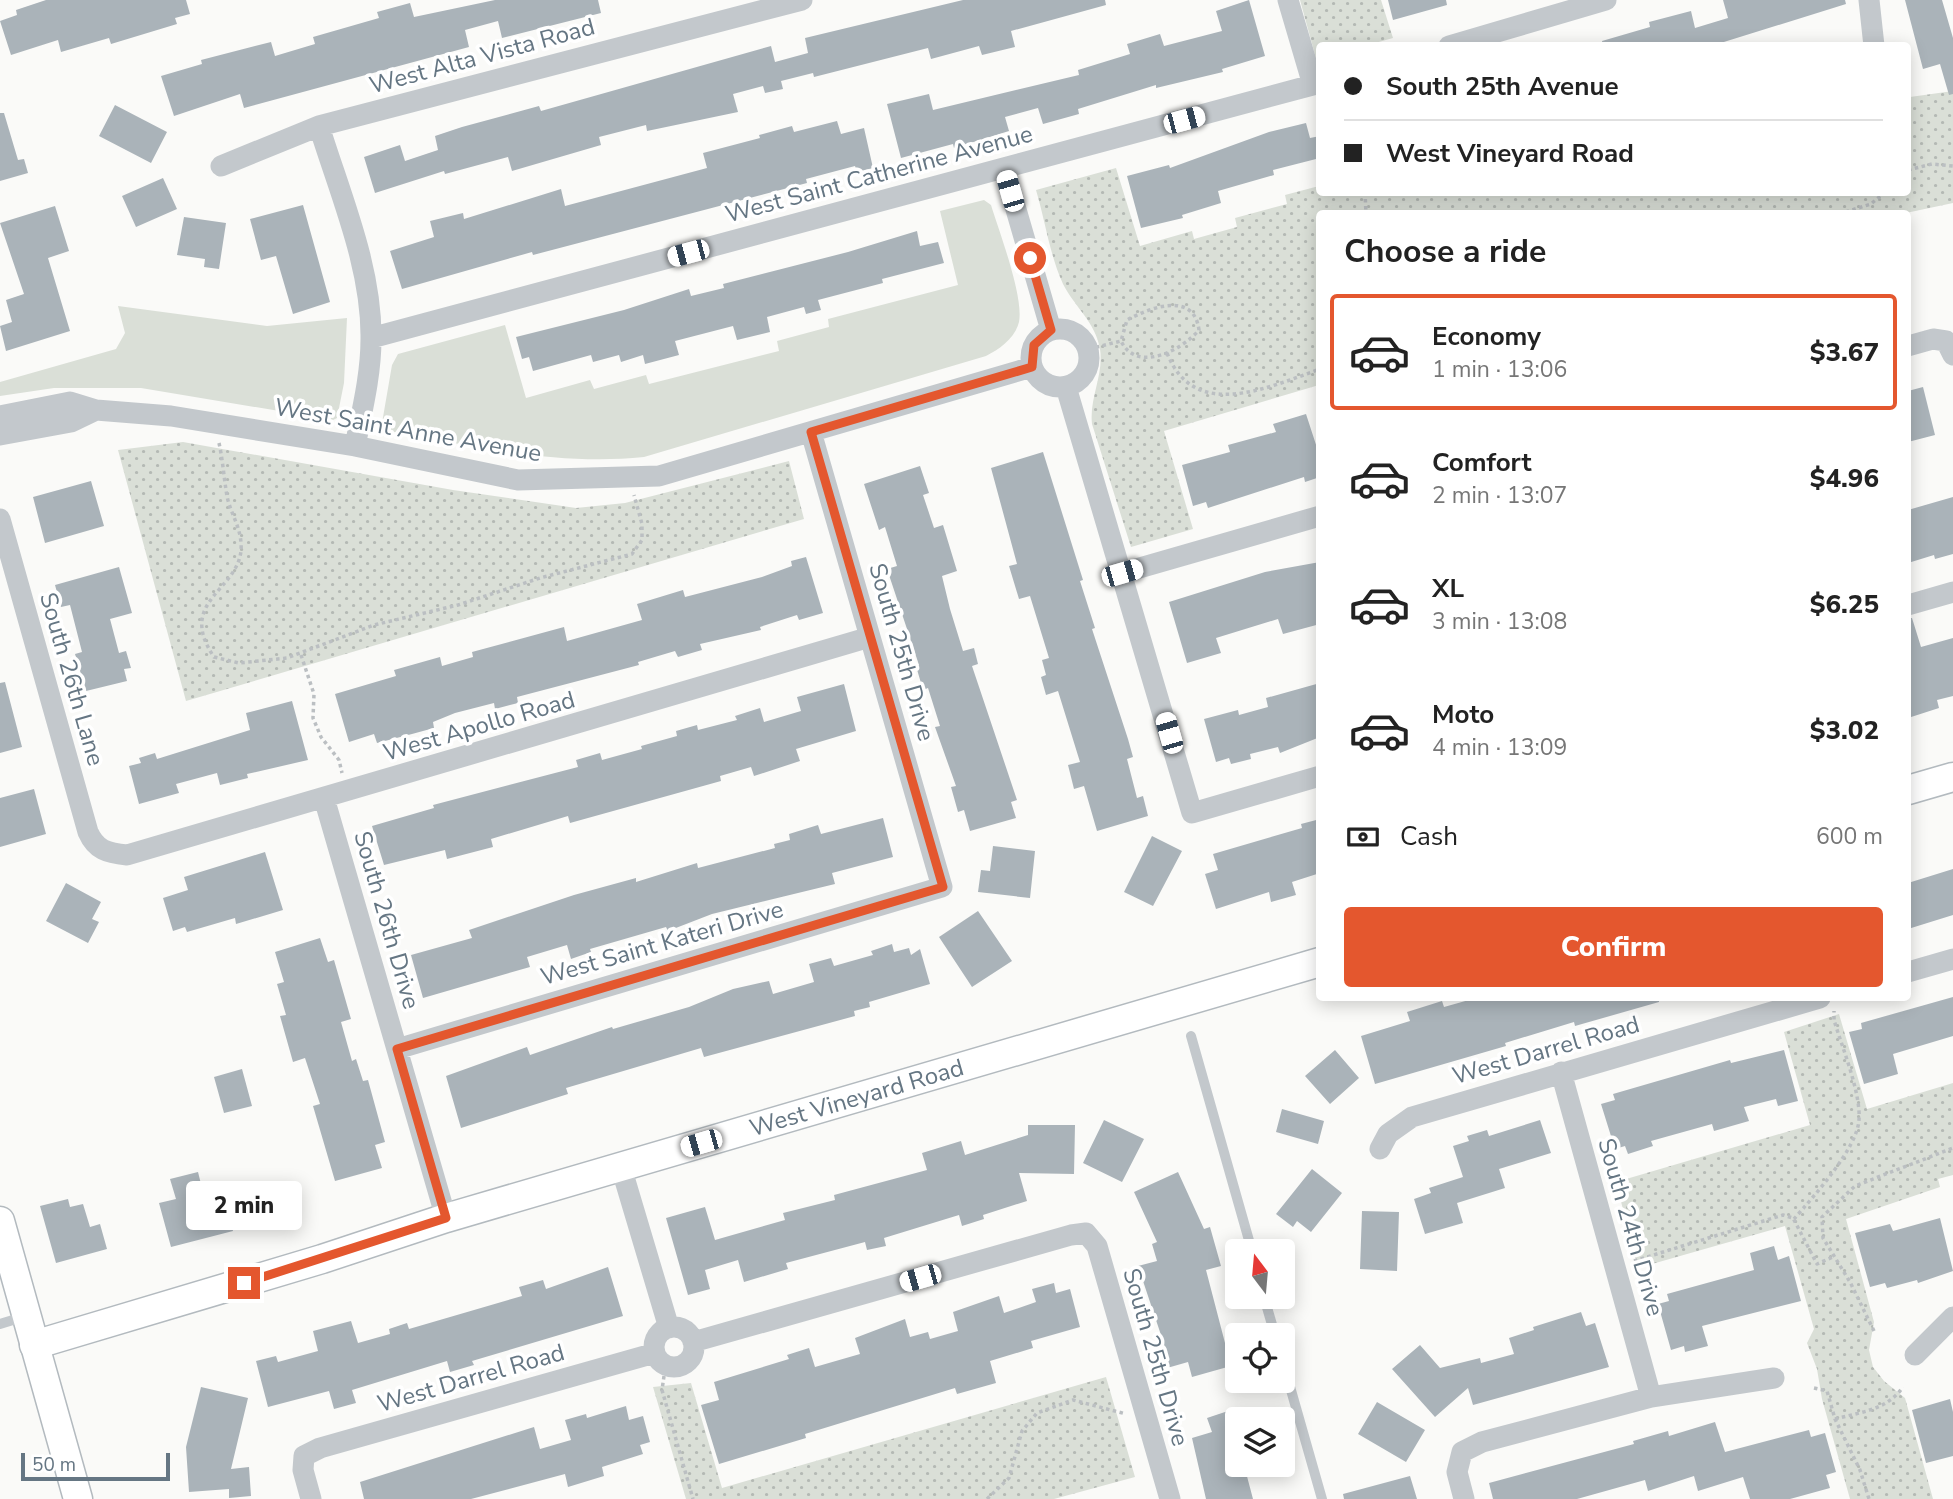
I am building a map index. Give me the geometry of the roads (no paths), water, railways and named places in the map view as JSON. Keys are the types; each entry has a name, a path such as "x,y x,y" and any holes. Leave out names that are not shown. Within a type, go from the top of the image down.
{"street":[{"name":"West Alta Vista Road","path":"220,166 319,126 802,0"},
{"path":"1288,0 1316,84"},
{"path":"1463,42 1606,0"},
{"path":"1868,0 1873,42"},
{"name":"West Saint Catherine Avenue","path":"371,338 1316,84"},
{"path":"319,126 363,269 371,338 367,384 355,446"},
{"path":"1004,168 1051,330"},
{"path":"1051,330 1074,332 1089,349 1087,372 1080,381 1066,387 1047,385 1038,378 1032,367 1034,345 1051,330"},
{"path":"1911,345 1934,339 1949,348"},
{"name":"West Saint Anne Avenue","path":"0,416 70,402 96,410 145,413 355,446 519,480 629,478 659,476 1032,367"},
{"path":"1066,387 1192,813 1316,777"},
{"name":"West Saint Anne Avenue","path":"0,435 71,422 96,410"},
{"name":"South 25th Drive","path":"811,432 943,887"},
{"path":"1122,573 1316,517"},
{"name":"South 26th Lane","path":"0,519 88,832 101,850"},
{"path":"1911,604 1953,592"},
{"name":"West Apollo Road","path":"101,850 127,855 870,637"},
{"path":"1911,789 1953,777"},
{"name":"South 26th Drive","path":"324,799 446,1218"},
{"name":"West Saint Kateri Drive","path":"397,1049 943,887"},
{"path":"1911,971 1953,959"},
{"name":"West Vineyard Road","path":"34,1345 322,1259 446,1218 1316,963"},
{"name":"West Darrel Road","path":"1380,1149 1388,1134 1412,1117 1790,1002 1827,1002"},
{"name":"South 24th Drive","path":"1561,1072 1651,1397"},
{"path":"621,1167 668,1328"},
{"path":"0,1221 13,1320 34,1345 78,1499"},
{"name":"South 25th Drive","path":"693,1342 1086,1233 1097,1245 1170,1499"},
{"path":"1915,1355 1953,1317"},
{"path":"660,1359 657,1336 668,1328 681,1329 693,1342"},
{"name":"West Darrel Road","path":"311,1499 303,1470 304,1456 320,1448 660,1359 683,1365 693,1351 693,1342"},
{"path":"1464,1499 1457,1472 1462,1452 1482,1442 1651,1397 1773,1378"}],"lane":[{"path":"1191,1036 1249,1239"},
{"path":"1292,1393 1322,1499"}]}
